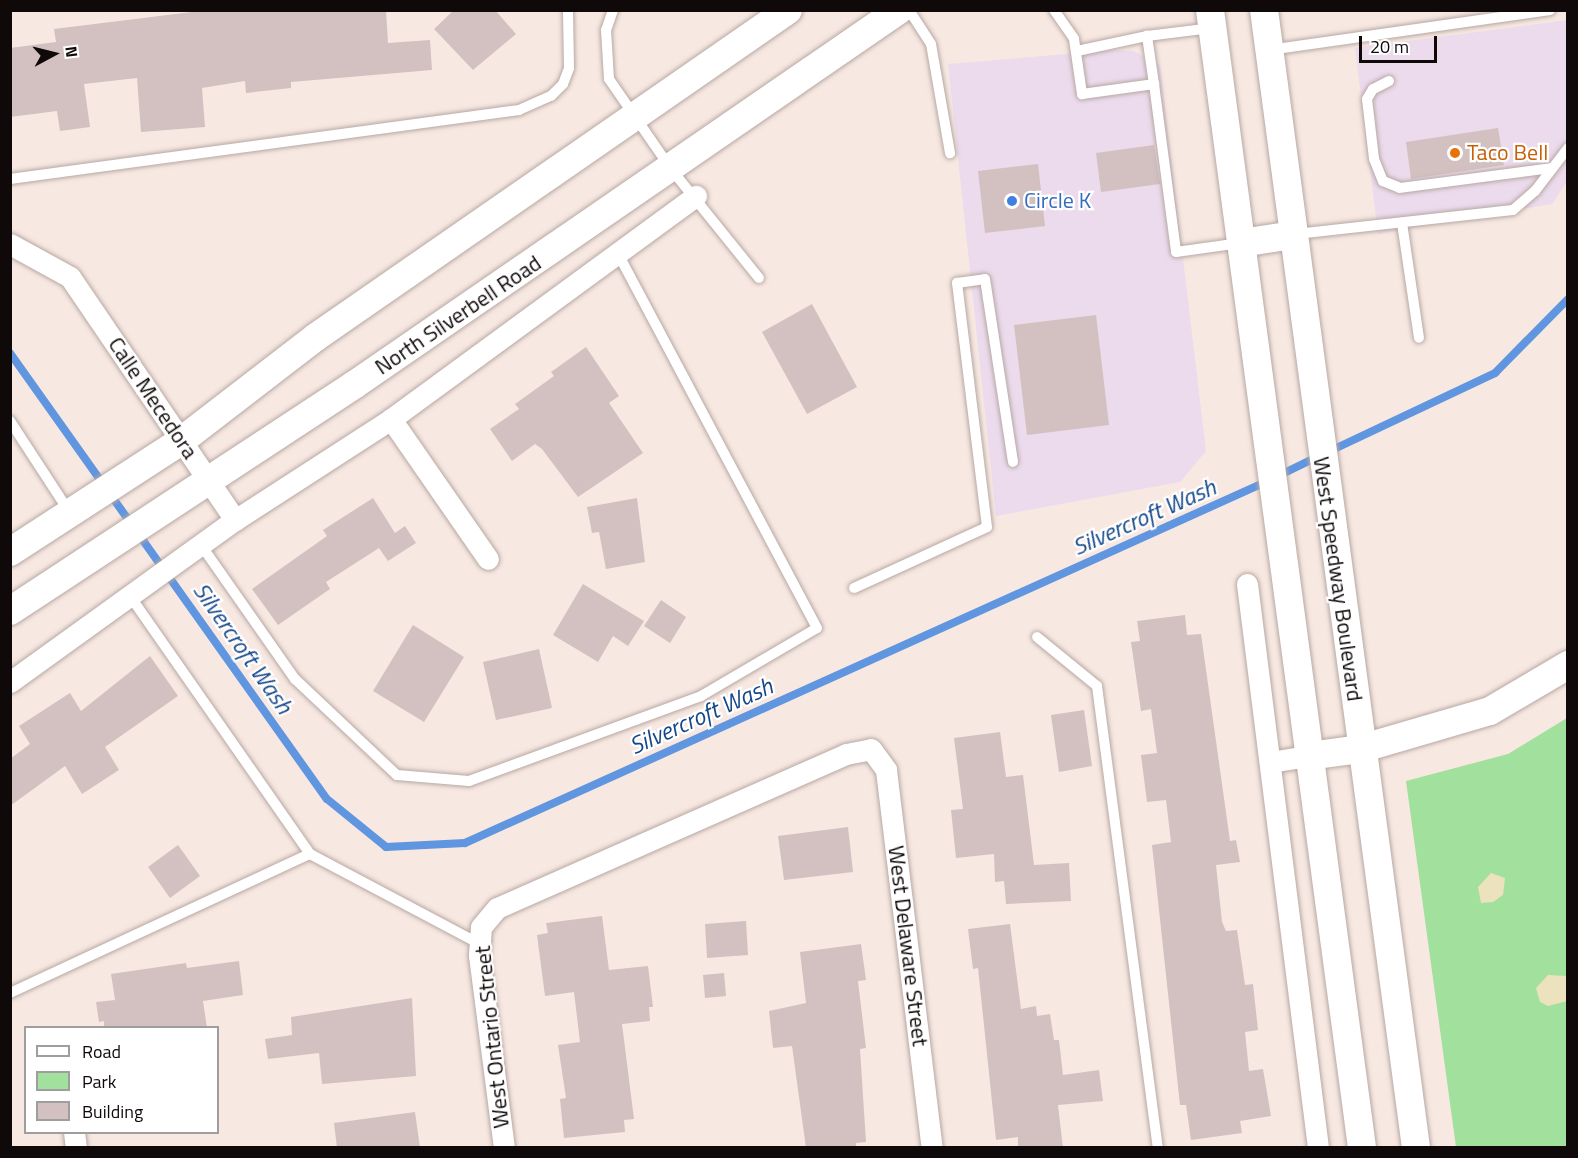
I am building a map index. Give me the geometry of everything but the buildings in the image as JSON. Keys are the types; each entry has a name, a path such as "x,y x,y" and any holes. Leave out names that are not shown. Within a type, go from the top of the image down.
{"main road":[{"path":"10,552 182,441 316,337 788,10"},
{"name":"North Silverbell Road","path":"10,611 160,513 671,169 899,10"},
{"name":"West Speedway Boulevard","path":"1264,10 1360,749 1416,1148"},
{"path":"1211,19 1362,1148"},
{"path":"1241,243 1293,234"},
{"path":"1308,756 1360,749 1490,711 1568,665"}],"street":[{"name":"North Silverbell Road","path":"10,682 235,520 391,419 696,196"},
{"name":"Calle Mecedora","path":"10,244 70,277 235,520"},
{"path":"391,419 488,559"},
{"path":"1247,584 1318,1148"},
{"name":"West Delaware Street","path":"481,936 497,908 846,754 871,749 886,770 932,1148"},
{"path":"1270,762 1308,756"},
{"name":"West Ontario Street","path":"481,936 504,1148"}],"lane":[{"path":"10,179 519,110 550,96 562,84 569,68 568,10"},
{"path":"613,10 606,30 609,79 671,169 696,196 759,278"},
{"path":"909,10 931,44 950,153"},
{"path":"1054,10 1074,39 1082,94 1154,84"},
{"path":"1269,50 1550,10"},
{"path":"1077,51 1211,19"},
{"path":"1147,36 1176,252 1241,243"},
{"path":"1389,81 1373,89 1368,99 1374,159 1383,180 1400,188 1552,168"},
{"path":"1293,234 1513,210 1568,148"},
{"path":"1402,223 1419,338"},
{"path":"194,549 295,678 397,775 469,781 701,696 817,628 618,254"},
{"path":"854,588 987,527 957,283 985,279 1013,462"},
{"path":"10,421 75,511"},
{"path":"133,594 310,854 481,936"},
{"path":"1037,637 1097,686 1158,1148"},
{"path":"10,993 310,854"}],"shaded area":[{"path":"1567,20 1567,182 1552,204 1378,234 1355,48"},
{"path":"1115,50 1133,51 1160,65 1206,451 1180,482 996,516 948,64"}],"green space":[{"path":"1567,718 1567,1147 1456,1147 1406,781 1508,754"}],"sand":[{"path":"1491,873 1505,878 1503,895 1493,902 1481,903 1478,887"},
{"path":"1548,975 1567,976 1567,1001 1548,1006 1540,1002 1536,988"}],"waterway":[{"name":"Silvercroft Wash","path":"1330,451 1495,373 1568,299"},
{"name":"Silvercroft Wash","path":"10,353 103,484"},
{"name":"Silvercroft Wash","path":"1278,476 1319,456"},
{"name":"Silvercroft Wash","path":"110,494 327,799 386,847 465,843 1268,481"}],"place":[{"name":"Taco Bell","path":"1455,153"},
{"name":"Circle K","path":"1012,201"}]}
